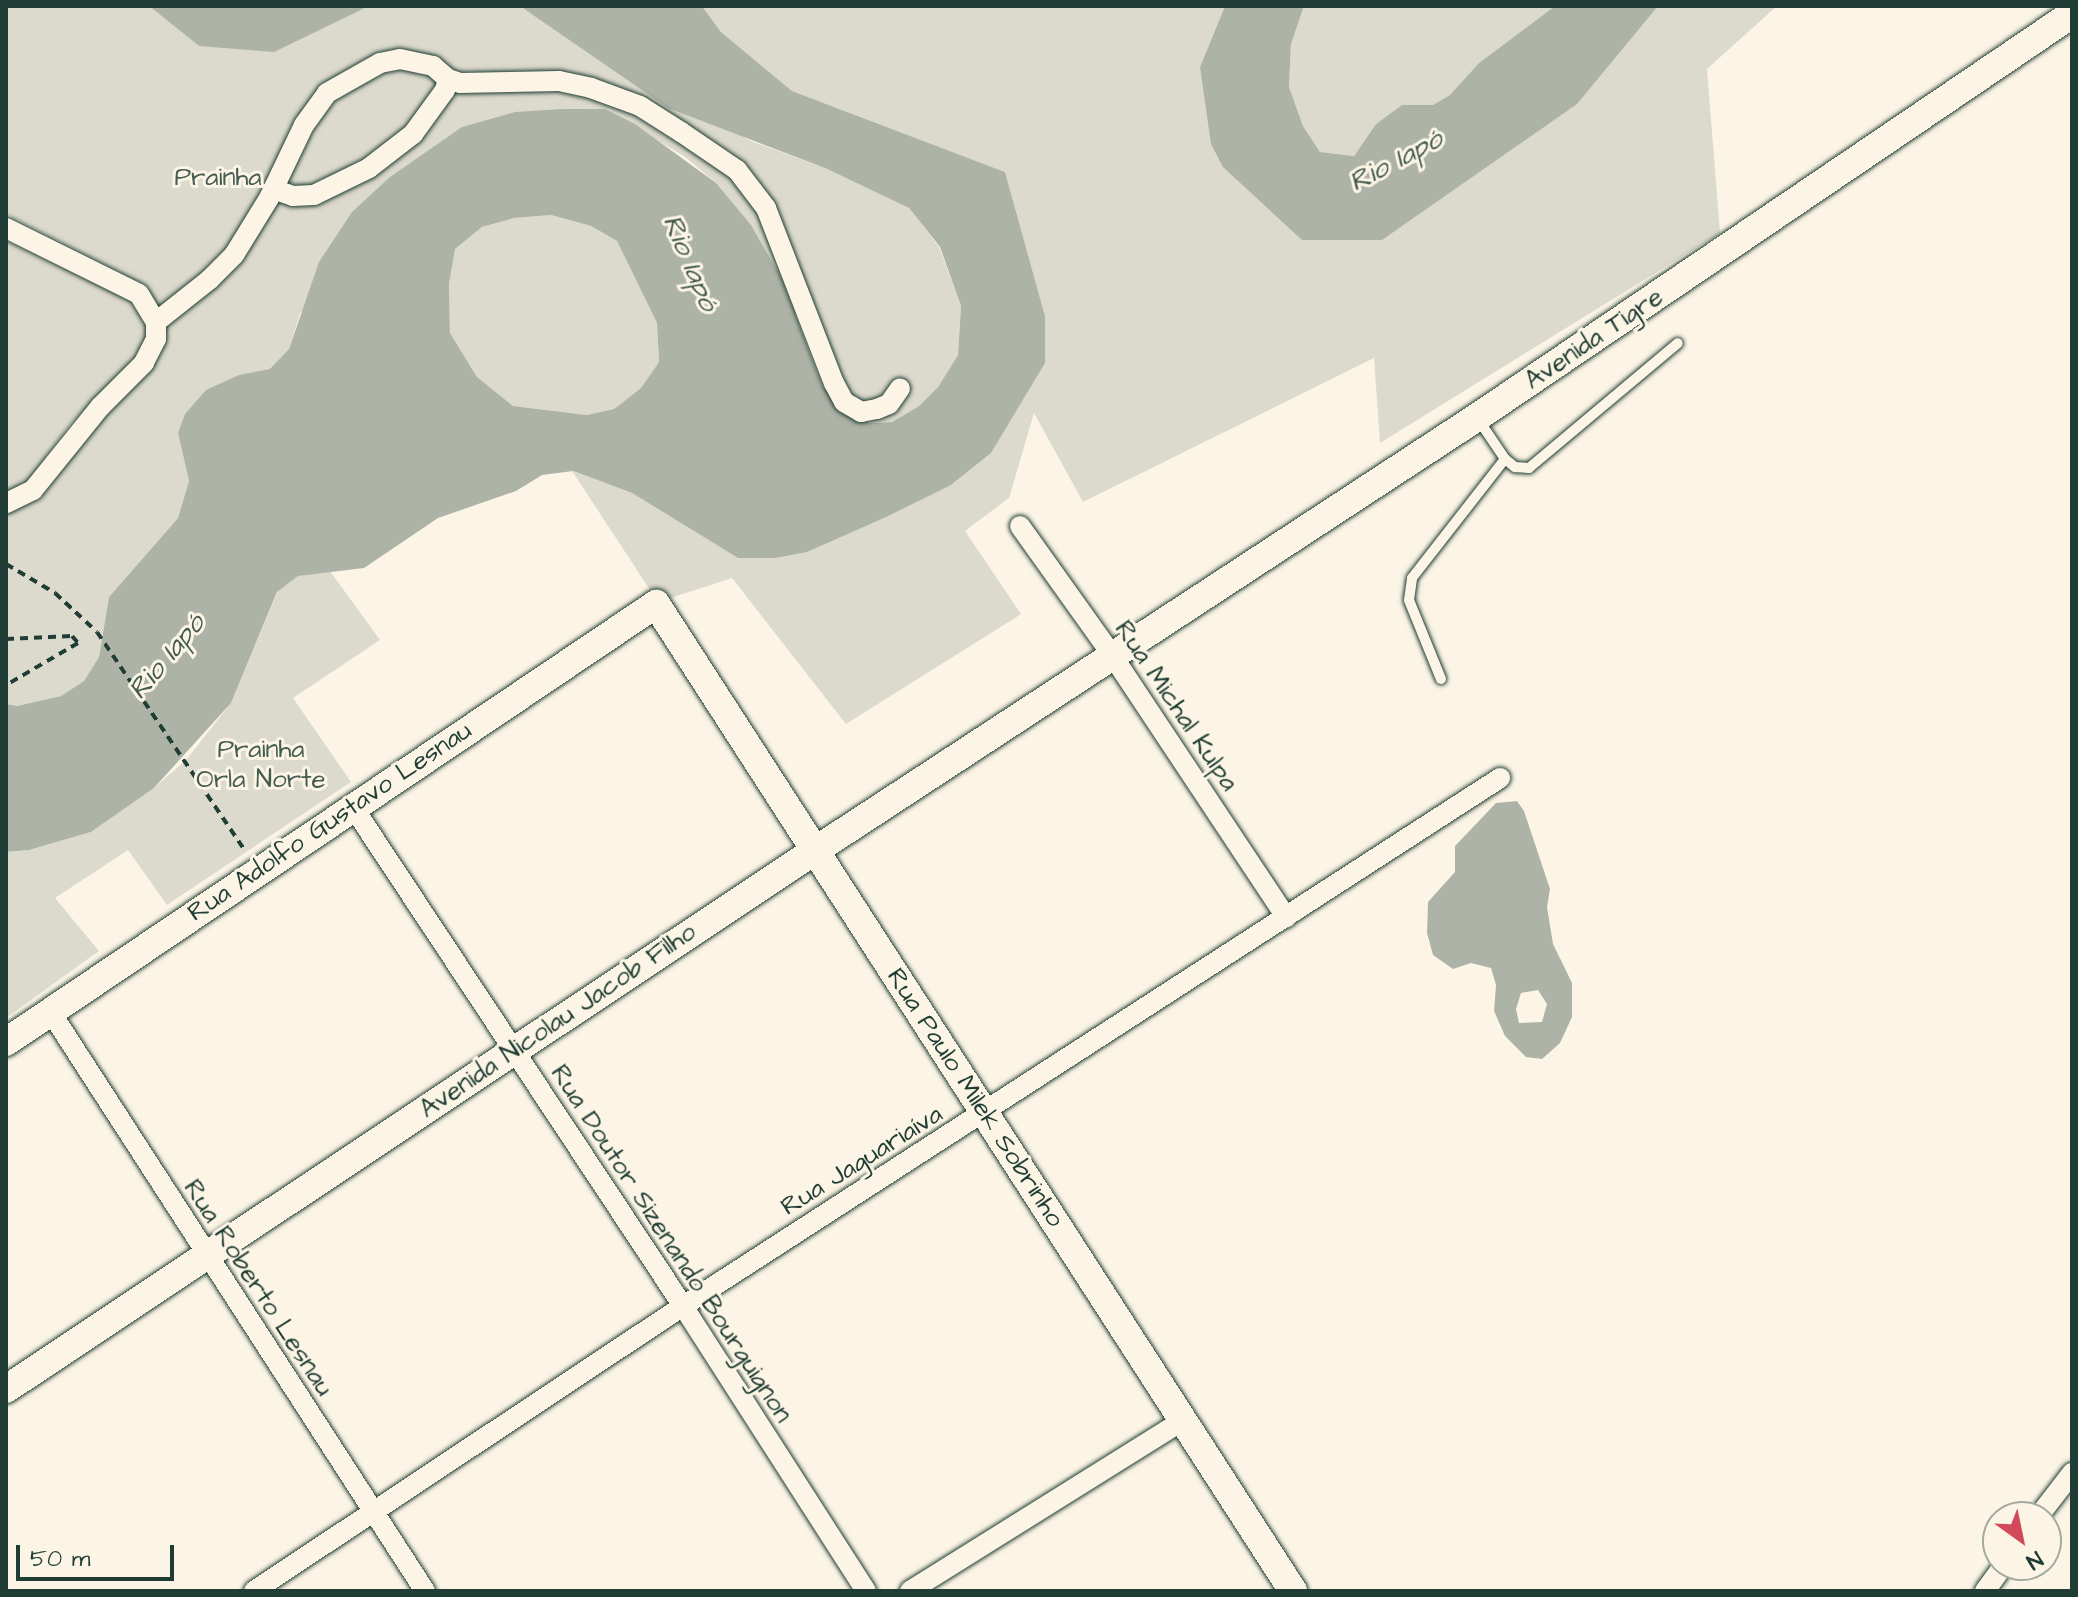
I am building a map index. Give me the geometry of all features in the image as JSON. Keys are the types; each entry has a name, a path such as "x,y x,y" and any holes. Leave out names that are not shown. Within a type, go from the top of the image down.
{"street":[{"name":"Avenida Tigre","path":"1112,655 1476,418 2072,14"},
{"path":"156,322 209,280 234,255 315,108 327,93 380,63 400,59 433,66 448,79 477,86 559,81 591,88 640,106 681,132 737,170 766,208 844,402 861,412 877,409 889,404 900,388"},
{"path":"273,189 293,196 314,195 369,168 413,134 445,90 448,79"},
{"path":"6,228 139,294 156,322 156,339 144,363 100,407 33,490 6,503"},
{"name":"Rua Michal Kulpa","path":"1020,526 1112,655 1286,917"},
{"name":"Rua Adolfo Gustavo Lesnau","path":"6,1042 258,869 656,604"},
{"name":"Rua Paulo Milek Sobrinho","path":"656,604 1293,1591"},
{"name":"Avenida Nicolau Jacob Filho","path":"6,1389 1112,655"},
{"name":"Rua Jaguariaíva","path":"254,1591 683,1306 985,1114 1500,778"},
{"name":"Rua Doutor Sizenando Bourguignon","path":"353,807 683,1306 866,1591"},
{"name":"Rua Roberto Lesnau","path":"50,1011 425,1591"},
{"path":"910,1591 1182,1421"},
{"path":"2050,1501 2072,1473"}],"lane":[{"path":"1476,418 1505,459 1515,467 1529,468 1678,343"},
{"path":"1441,679 1409,600 1412,578 1505,459"}],"path":[{"path":"6,564 55,593 97,632 258,869"},
{"path":"6,639 72,636 78,643 6,685"}],"green space":[{"name":"Prainha","path":"6,6 149,6 199,46 339,20 369,6 520,6 600,58 751,141 825,168 909,208 939,247 961,306 958,355 938,387 919,406 892,422 870,423 850,416 822,386 798,318 716,183 685,157 605,109 300,313 289,349 270,370 239,375 178,433 189,481 178,518 109,597 99,657 84,681 61,696 17,706 6,704 6,507 103,410 160,324 141,283 6,214"},
{"path":"702,6 1225,6 1200,67 1302,240 1381,240 1511,148 1658,6 1777,6 1707,69 1720,233 1380,443 1374,358 1083,502 1034,413 1009,498 965,531 1021,614 846,724 732,578 658,602 572,471 632,493 738,558 776,558 807,552 951,485 991,453 1015,411 1045,316 1005,172 792,91 721,32"},
{"path":"1304,6 1555,6 1479,63 1451,95 1433,105 1402,105 1376,124 1354,156 1320,152 1303,126 1289,87 1291,44"},
{"path":"551,215 591,226 617,241 657,323 659,362 641,388 614,409 587,415 513,406 477,377 450,333 449,284 455,249 482,227 514,218"},
{"path":"6,241 127,299 147,323 146,340 135,362 70,424 29,480 6,495"},
{"name":"Prainha Orla Norte","path":"330,571 380,640 293,698 351,782 167,905 128,850 55,898 99,951 6,1018 6,852 29,850 91,832 154,788 186,760 231,703 278,591 298,576"}],"water":[{"path":"149,6 369,6 274,52 199,46"},
{"name":"Rio Iapó","path":"520,6 702,6 721,32 792,91 1005,172 1045,316 1045,363 991,453 951,485 886,517 807,552 776,558 738,558 632,493 573,471 542,475 516,491 438,518 364,568 298,576 277,592 231,703 154,788 91,832 29,850 6,852 6,704 17,706 61,696 84,681 99,657 109,597 178,518 189,481 178,433 185,414 206,390 239,375 270,369 289,349 319,262 352,212 390,177 462,127 515,112 562,109 605,109 635,124 716,183 751,225 782,279 822,386 850,416 870,423 892,422 919,406 938,387 958,355 961,306 940,247 909,208 825,168 668,108","holes":["551,215 591,226 617,241 657,323 659,362 641,388 614,409 587,415 513,406 477,377 450,333 449,284 455,249 482,227 514,218"]},
{"name":"Rio Iapó","path":"1225,6 1304,6 1291,44 1289,87 1303,126 1320,152 1354,156 1376,124 1402,105 1433,105 1450,95 1479,63 1555,6 1658,6 1577,104 1382,240 1302,240 1223,167 1211,144 1200,67"},
{"path":"1517,801 1524,811 1550,889 1547,907 1553,944 1572,983 1572,1017 1560,1043 1542,1059 1526,1057 1505,1036 1494,1011 1496,985 1491,968 1471,963 1453,969 1433,955 1427,933 1428,902 1455,872 1455,846 1496,803","holes":["1538,990 1547,1004 1542,1022 1519,1023 1516,1009 1521,993"]}]}
